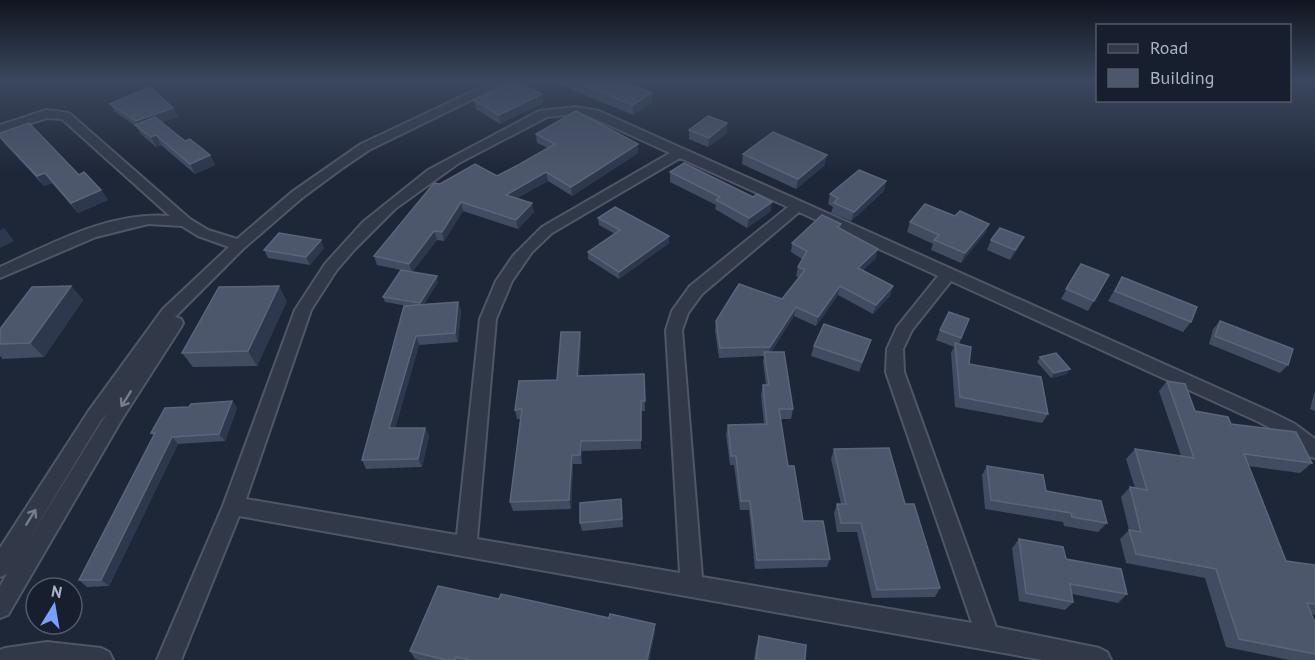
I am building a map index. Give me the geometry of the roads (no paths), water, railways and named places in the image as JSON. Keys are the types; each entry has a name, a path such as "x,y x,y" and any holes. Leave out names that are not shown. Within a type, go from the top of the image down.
{"street":[{"path":"0,567 94,417 169,313 239,245 288,202 339,164 365,147 441,111"},
{"path":"169,660 233,506 310,295 351,243 399,198 452,161 543,114 554,111"},
{"path":"578,111 595,114 1265,417 1288,429 1315,450"},
{"path":"0,129 46,114 65,116 185,222 203,233 239,245"},
{"path":"466,547 488,320 499,288 513,264 529,244 547,230 679,153"},
{"path":"692,586 674,330 680,311 696,290 799,205"},
{"path":"0,273 103,229 150,220 185,222"},
{"path":"948,274 905,327 895,349 896,372 988,637"},
{"path":"0,607 116,414 204,280"},
{"path":"233,506 988,637 1099,660"},
{"path":"5,660 47,654 95,659"}]}
